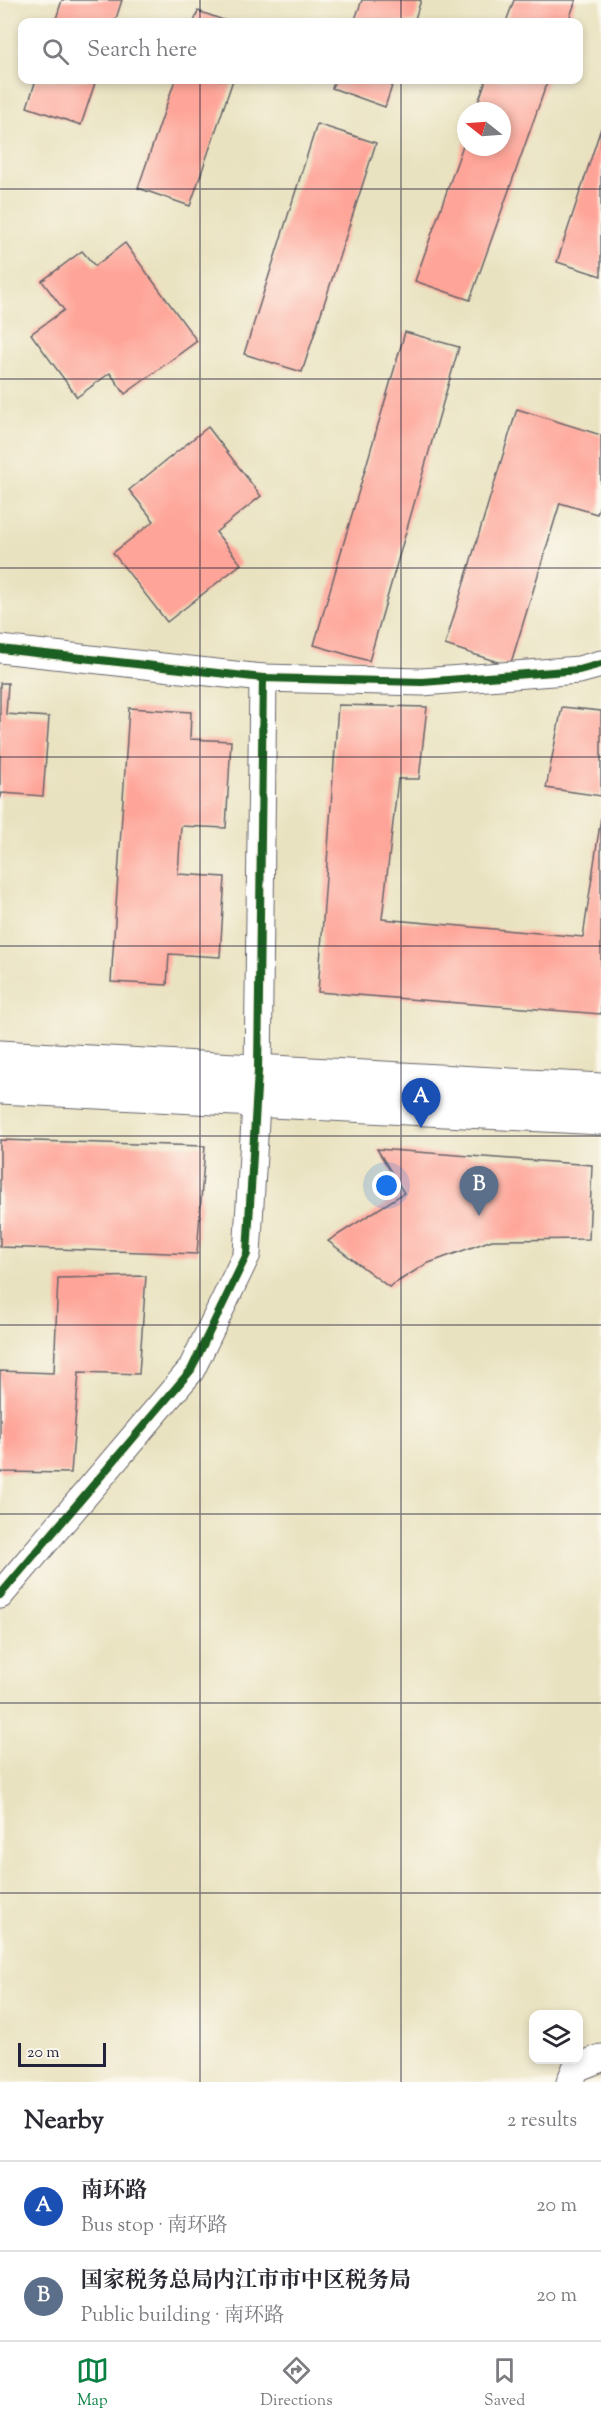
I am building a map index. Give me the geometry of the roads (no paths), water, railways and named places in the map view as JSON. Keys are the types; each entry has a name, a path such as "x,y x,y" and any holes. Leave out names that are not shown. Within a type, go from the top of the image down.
{"main road":[{"path":"0,1057 257,1086 601,1119"},
{"path":"0,1087 257,1086 601,1090"}],"street":[{"path":"0,649 263,678 422,682 579,670 601,664"},
{"path":"0,1595 191,1370 247,1254 257,1086 263,678"},
{"path":"570,2082 576,2068 601,2058"}],"place":[{"name":"南环路","path":"421,1128"},
{"name":"国家税务总局内江市市中区税务局","path":"479,1216"}]}
